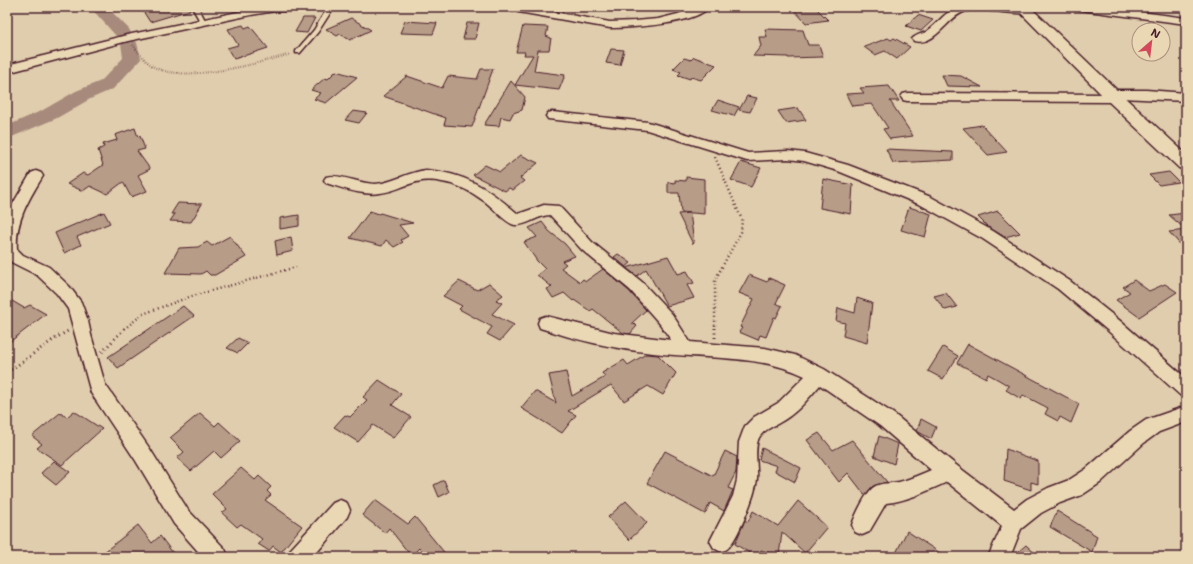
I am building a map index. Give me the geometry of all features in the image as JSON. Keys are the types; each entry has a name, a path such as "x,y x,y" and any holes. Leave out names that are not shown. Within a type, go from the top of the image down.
{"main road":[{"path":"1024,8 1113,96 1186,164"}],"street":[{"path":"7,69 126,38 203,22 254,9 338,7"},
{"path":"507,7 610,25 625,26 671,20 691,14 704,7"},
{"path":"1080,7 1186,21"},
{"path":"918,39 931,34 951,16 963,9 1024,8"},
{"path":"7,60 51,58"},
{"path":"907,97 1113,96 1146,94 1186,97"},
{"path":"552,116 648,126 668,131 747,157 796,155 819,160 903,192 948,212 988,235 1064,285 1113,325 1186,389"},
{"path":"36,176 12,218 7,238 9,250 18,259 43,270 63,290 75,308 80,321 82,335 97,387 143,455 181,517 217,557"},
{"path":"331,180 365,188 383,188 414,176 439,176 458,181 493,200 515,220 529,217 544,209 554,210 587,246 636,286 666,319 685,348"},
{"path":"546,323 614,340 652,346 765,355 795,363 818,374 887,420 949,472 1014,522"},
{"path":"721,541 738,508 747,480 747,450 751,432 761,422 779,412 803,391 818,374"},
{"path":"999,557 1014,522 1034,506 1056,495 1075,488 1153,426 1186,414"},
{"path":"862,525 876,498 881,494 912,488 949,472"},
{"path":"299,557 340,510"}],"lane":[{"path":"194,7 203,22"},
{"path":"298,52 306,44 331,7"}],"path":[{"path":"126,38 143,58 155,67 172,73 190,74 207,72 264,62 298,52"},
{"path":"705,144 717,160 742,220 741,232 715,280 716,332 713,350"},
{"path":"91,362 123,330 143,314 203,292 296,267"},
{"path":"7,372 80,321"}],"building":[{"path":"157,7 189,7 190,10 150,22 143,11"},
{"path":"815,7 828,20 806,23 793,9"},
{"path":"918,15 933,20 921,31 906,26"},
{"path":"303,18 315,18 307,33 295,32"},
{"path":"351,18 371,30 350,40 340,34 337,36 326,29"},
{"path":"405,21 437,23 433,34 400,33"},
{"path":"467,23 479,23 475,39 463,39"},
{"path":"243,25 245,28 250,26 268,48 234,59 227,48 238,45 228,29"},
{"path":"523,26 548,27 546,36 551,38 549,50 538,50 534,71 565,75 559,90 515,85 533,55 524,55 525,52 516,52"},
{"path":"765,29 803,30 808,45 819,45 823,57 788,58 753,56 761,46 759,37 767,37"},
{"path":"888,38 891,40 894,38 910,47 897,59 885,51 875,55 864,47"},
{"path":"611,49 624,50 620,65 606,63"},
{"path":"694,57 716,65 701,80 691,77 690,79 678,75 681,72 673,69 684,58 691,60"},
{"path":"481,69 493,69 472,127 444,125 446,118 383,96 407,76 442,88 448,76 477,79"},
{"path":"336,71 357,77 326,103 314,99 321,93 311,90 325,78 328,79"},
{"path":"942,75 961,76 982,87 947,86"},
{"path":"511,81 525,97 522,110 513,113 510,119 501,117 499,126 484,125"},
{"path":"889,86 899,101 890,101 913,136 890,139 883,129 888,128 872,104 852,106 846,94 864,93 860,88"},
{"path":"747,96 757,98 750,112 739,110"},
{"path":"718,100 739,107 734,116 712,110"},
{"path":"798,108 806,120 786,123 778,111"},
{"path":"353,111 367,113 359,123 345,120"},
{"path":"982,125 1007,152 988,155 963,128"},
{"path":"135,128 145,149 137,151 150,169 138,175 147,191 131,197 123,182 107,194 90,186 83,191 67,184 83,173 88,175 103,165 98,150 104,147 103,144 117,140 115,135"},
{"path":"886,149 953,152 953,160 893,163"},
{"path":"521,155 538,163 520,178 524,181 513,190 509,188 505,191 473,175 485,165 500,172"},
{"path":"741,162 761,168 751,187 731,180"},
{"path":"1169,172 1179,182 1159,185 1149,175"},
{"path":"686,177 704,179 704,214 681,212 679,193 668,193 668,182 675,183 675,180 686,181"},
{"path":"823,179 853,185 851,214 820,208"},
{"path":"178,203 202,204 191,222 170,221 175,214 171,214"},
{"path":"909,207 931,214 925,237 901,230"},
{"path":"370,211 413,223 399,225 408,236 401,240 403,242 394,247 386,240 382,246 350,238"},
{"path":"998,211 1020,233 1005,237 988,227 978,217"},
{"path":"104,212 110,223 77,237 81,245 64,253 55,233"},
{"path":"690,213 694,243 693,244 678,214"},
{"path":"1186,213 1186,230 1169,215"},
{"path":"299,215 299,226 280,229 280,218"},
{"path":"542,222 549,231 565,244 575,256 562,261 566,264 561,268 580,282 583,279 586,281 603,269 629,291 646,310 632,323 637,326 630,334 623,333 593,309 590,311 574,300 573,301 564,293 553,298 547,289 552,287 537,275 545,269 537,261 524,242 537,237 529,228"},
{"path":"1186,230 1186,251 1169,232"},
{"path":"230,236 246,257 215,275 210,275 206,271 201,274 165,273 179,248 198,247 207,242 212,246"},
{"path":"291,237 293,251 277,255 275,241"},
{"path":"618,254 631,263 626,267 614,257"},
{"path":"668,256 678,274 687,271 694,283 687,285 694,298 667,306 646,269 637,276 626,268"},
{"path":"749,275 767,282 769,278 785,285 776,303 782,306 776,318 774,317 766,337 760,335 758,340 739,332 754,299 739,293"},
{"path":"1134,280 1149,291 1165,284 1177,292 1139,317 1116,300 1130,292 1123,287"},
{"path":"459,281 477,290 489,283 503,295 496,300 502,303 492,314 514,325 500,341 487,334 492,327 459,309 462,306 443,296"},
{"path":"946,293 957,307 945,310 934,296"},
{"path":"7,298 24,308 30,305 46,314 7,344"},
{"path":"857,298 872,303 867,343 843,336 845,323 836,321 838,308 855,313"},
{"path":"183,306 194,316 118,368 108,357"},
{"path":"238,338 248,343 238,353 227,348"},
{"path":"968,344 1079,404 1071,423 1060,417 1058,421 1045,414 1048,408 1023,395 1021,399 1006,390 1009,386 988,374 986,378 957,363"},
{"path":"943,347 958,356 943,379 928,371"},
{"path":"646,354 658,355 676,373 663,395 648,386 624,401 611,385 568,411 576,415 562,433 521,408 535,391 556,403 549,375 566,372 572,396 605,377 602,373 624,360 628,365"},
{"path":"379,380 401,394 392,405 411,417 393,438 373,425 358,442 334,427 345,415 350,417 367,400 363,397"},
{"path":"74,411 102,429 62,465 37,448 42,444 32,436 60,413 67,417"},
{"path":"200,413 215,426 219,422 240,441 221,458 214,451 191,471 177,458 184,452 170,438"},
{"path":"921,419 936,427 931,439 917,431"},
{"path":"819,433 833,450 852,440 887,482 873,486 865,495 848,473 839,482 807,440"},
{"path":"879,436 898,444 894,464 874,456"},
{"path":"762,448 801,468 795,482 775,471 777,466 759,460"},
{"path":"1006,449 1038,461 1038,484 1031,482 1031,490 1004,481"},
{"path":"665,451 713,476 725,451 737,457 736,472 728,488 733,490 724,511 710,503 705,514 647,483"},
{"path":"54,461 70,472 56,485 41,473"},
{"path":"241,468 255,480 259,476 271,487 267,491 271,495 265,500 302,526 281,552 273,546 269,551 258,544 262,539 241,524 237,527 222,513 227,509 212,494"},
{"path":"444,480 449,492 439,497 434,485"},
{"path":"375,500 408,524 415,517 448,557 426,557 419,548 411,556 389,528 385,533 362,515"},
{"path":"626,501 647,523 629,540 608,517"},
{"path":"798,501 827,527 805,553 782,532 779,556 761,550 758,557 756,557 735,544 745,520 748,522 753,511 778,526"},
{"path":"1057,511 1097,536 1092,552 1050,527"},
{"path":"138,525 152,543 160,536 176,557 98,557"},
{"path":"907,531 946,557 894,557"},
{"path":"1026,545 1039,557 1012,557"}],"waterway":[{"path":"98,7 123,33"},
{"path":"7,133 50,114 83,95 107,85 132,59 129,43"}]}
